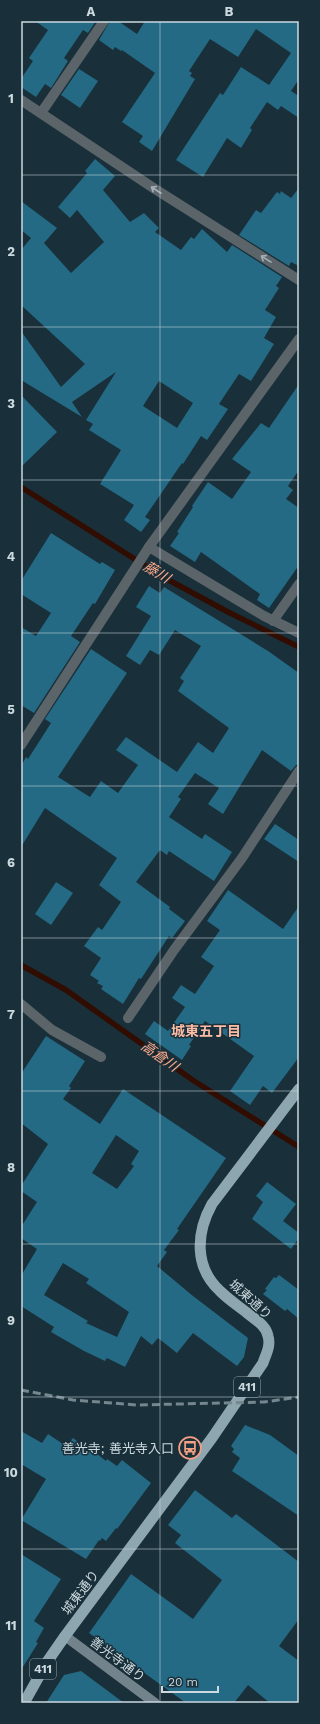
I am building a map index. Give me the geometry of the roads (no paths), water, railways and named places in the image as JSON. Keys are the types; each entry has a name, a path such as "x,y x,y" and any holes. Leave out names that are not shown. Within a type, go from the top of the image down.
{"highway":[{"name":"城東通り","path":"24,1703 47,1662 65,1636 212,1438 263,1363 268,1349 268,1334 263,1326 219,1290 210,1278 203,1264 199,1249 200,1233 212,1204 299,1089"}],"main road":[{"name":"善光寺通り","path":"65,1636 155,1703"}],"street":[{"path":"41,113 104,21"},
{"path":"21,100 155,189 299,280"},
{"path":"21,744 133,573 147,549 299,339"},
{"path":"147,549 273,621 299,634"},
{"path":"273,621 299,584"},
{"path":"128,1018 174,950 242,858 299,771"},
{"path":"21,1004 52,1030 101,1057"}],"waterway":[{"name":"藤川","path":"21,487 163,577 228,612 299,647"},
{"name":"高倉川","path":"21,965 66,990 194,1081 299,1147"}],"railway":[{"path":"21,1390 73,1400 137,1405 264,1402 299,1397"}],"place":[{"name":"善光寺; 善光寺入口","path":"190,1448"}],"district":[{"name":"城東五丁目","path":"206,1031"}]}
